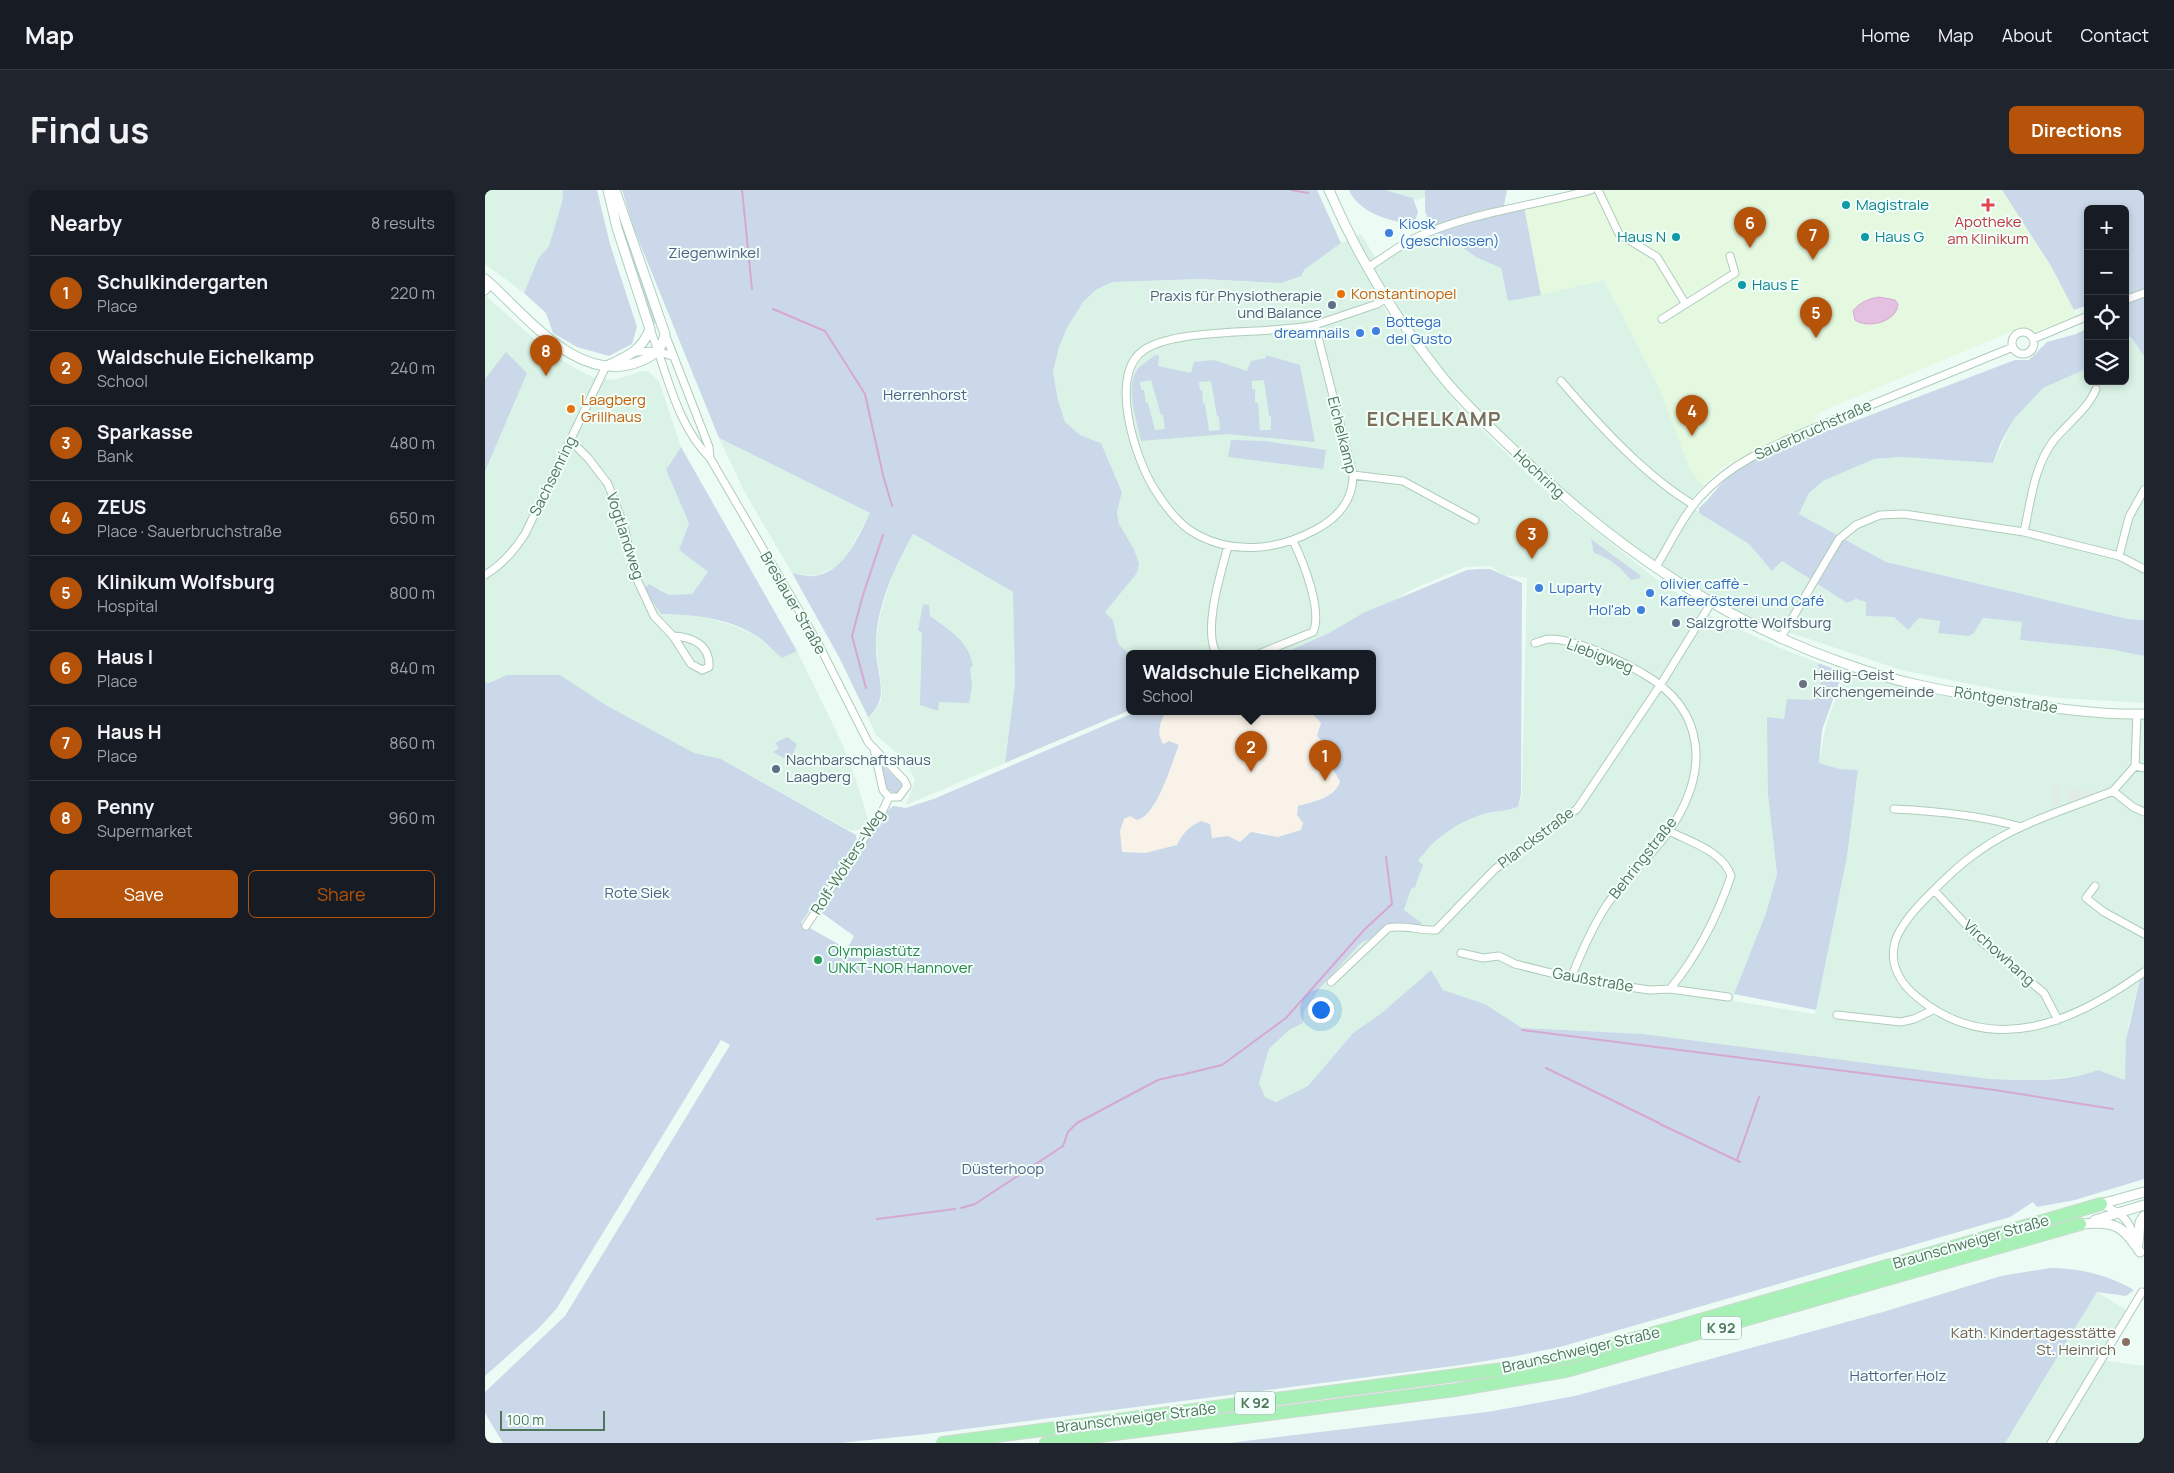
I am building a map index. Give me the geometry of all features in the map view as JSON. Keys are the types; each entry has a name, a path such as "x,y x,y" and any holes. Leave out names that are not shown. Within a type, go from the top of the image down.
{"highway":[{"name":"Braunschweiger Straße","path":"943,1443 1518,1367 1563,1358 2101,1204"},
{"name":"Braunschweiger Straße","path":"1046,1443 1455,1390 1566,1370 2080,1224"}],"street":[{"name":"Breslauer Straße","path":"608,190 627,261 650,329 689,431 698,446 709,458 818,643 874,749 883,790 889,796 899,798 907,786 899,773 874,749"},
{"name":"Breslauer Straße","path":"615,190 665,334 709,447 709,458"},
{"name":"Hochring","path":"1329,190 1367,268 1438,372 1467,404 1545,480 1593,522 1655,568"},
{"path":"1367,268 1396,249 1427,233 1491,212 1591,190"},
{"path":"1598,190 1619,234 1657,257 1685,303"},
{"path":"1662,319 1735,273 1729,256"},
{"path":"487,284 560,346 587,362 606,366 629,367 646,360 658,350 665,334"},
{"path":"2129,299 2144,293"},
{"name":"Eichelkamp","path":"1315,325 1353,475 1350,497 1344,508 1321,527 1293,540 1259,548 1228,546 1195,534 1168,509 1154,490 1143,466 1129,419 1126,382 1130,366 1144,349 1161,342 1204,335 1285,330 1315,325 1377,304 1386,298"},
{"name":"Sauerbruchstraße","path":"2033,339 2084,318"},
{"path":"606,366 635,352 641,347 650,329"},
{"name":"Sauerbruchstraße","path":"2019,332 2028,332 2033,339 2033,347 2027,353 2018,353 2013,347 2013,338 2019,332"},
{"name":"Sauerbruchstraße","path":"1655,568 1694,504 1725,474 1753,455 1852,411 2013,347"},
{"path":"635,352 658,350 674,357"},
{"name":"Sachsenring","path":"485,575 498,567 522,538 606,366"},
{"path":"1561,381 1588,412 1646,468 1694,504"},
{"path":"2024,532 2038,469 2053,441 2091,401 2096,389"},
{"name":"Vogtlandweg","path":"570,440 588,458 608,484 624,526 634,573 654,616 673,636 691,664 702,670 709,667 709,661 701,644 693,638 673,636"},
{"path":"1353,475 1403,481 1475,520"},
{"path":"2119,556 2129,517 2144,490"},
{"path":"1780,639 1839,539 1856,525 1880,515 1904,514 2024,532 2119,556 2144,569"},
{"path":"1268,650 1313,632 1316,625 1316,613 1306,574 1301,556 1293,540"},
{"path":"1215,650 1212,634 1214,604 1228,546"},
{"name":"Röntgenstraße","path":"1655,568 1711,603 1780,639 1847,665 1924,686 2032,705 2141,714"},
{"name":"Planckstraße","path":"1331,982 1388,928 1397,926 1421,931 1436,930 1495,869 1577,809 1661,684 1711,603"},
{"name":"Liebigweg","path":"1535,643 1549,639 1569,642 1616,660 1661,684"},
{"name":"Behringstraße","path":"1571,978 1589,935 1606,906 1669,831 1687,798 1693,780 1697,754 1689,721 1680,706 1661,684"},
{"path":"2141,714 2135,766 2113,791 2021,827 1980,850 1918,906 1899,932 1893,960 1898,974 1911,992 1933,1010 1972,1027 2000,1031 2023,1030 2058,1020 2094,1004 2144,972"},
{"path":"2135,766 2144,768"},
{"path":"2113,791 2128,804 2144,812"},
{"name":"Rolf-Wolters-Weg","path":"805,926 883,810 889,796"},
{"path":"1894,810 1932,811 1988,818 2021,827"},
{"path":"1669,831 1720,858 1728,867 1731,876 1705,938 1685,970 1670,989"},
{"path":"2095,886 2086,898 2104,912 2144,934"},
{"name":"Virchowhang","path":"1934,890 1982,942 2044,993 2058,1020"},
{"name":"Gaußstraße","path":"1461,953 1483,958 1499,956 1515,964 1571,978 1649,990 1670,989 1728,997"},
{"path":"1837,1015 1901,1022 1914,1019 1933,1010"},
{"name":"Braunschweiger Straße","path":"2101,1204 2144,1192"},
{"path":"2101,1204 2120,1212 2128,1221 2139,1248"},
{"name":"Braunschweiger Straße","path":"2080,1224 2144,1206"},
{"path":"2139,1248 2140,1222 2144,1216"},
{"path":"2080,1224 2107,1223 2115,1225 2139,1248"},
{"path":"2051,1443 2142,1292"}],"shaded area":[{"path":"485,190 563,190 562,202 549,246 538,259 524,293 485,264"},
{"path":"1385,190 1425,190 1425,197 1416,201 1413,198"},
{"path":"1579,190 2002,190 2051,266 2078,317 2035,332 2022,327 1820,412 1813,423 1723,467 1702,485 1690,470 1660,390 1604,280 1541,295 1524,207"},
{"path":"1427,233 1449,238 1474,255 1501,268 1508,301 1604,279 1661,388 1692,468 1704,485 1689,501 1699,513 1749,544 1772,571 1782,561 1847,603 1856,599 1866,602 1866,616 1894,617 1908,630 1919,618 1940,621 1938,632 1974,633 1983,618 2022,622 2020,640 2109,649 2144,656 2144,703 2059,698 1999,690 1901,670 1785,631 1788,618 1780,639 1711,603 1593,522 1467,404 1397,315 1378,281 1381,264 1378,259"},
{"path":"1361,234 1380,265 1377,281 1386,313 1461,409 1539,485 1651,575 1711,616 1818,663 1821,690 1812,700 1784,719 1768,718 1768,795 1777,874 1766,913 1734,994 1734,1001 1815,1014 1847,857 1858,770 1840,769 1819,763 1826,725 1848,665 1958,693 2144,717 2144,976 2140,979 2128,1026 2125,1080 2098,1070 2083,1076 2036,1080 1990,1079 1643,1034 1522,1028 1485,1004 1443,990 1431,970 1383,1012 1353,1033 1308,1086 1276,1102 1265,1097 1259,1083 1269,1049 1289,1030 1302,1023 1304,1011 1321,987 1361,943 1403,923 1419,928 1422,923 1404,910 1418,861 1424,853 1445,833 1469,818 1518,807 1522,794 1527,578 1504,575 1490,566 1466,567 1413,589 1386,605 1363,613 1330,633 1291,650 1126,651 1118,643 1113,620 1105,612 1136,573 1134,549 1119,524 1117,512 1122,491 1101,443 1080,435 1065,422 1058,400 1053,372 1059,347 1067,328 1083,302 1097,289 1113,282 1199,279 1247,282 1304,270 1341,243"},
{"path":"485,295 550,353 580,371 593,377 614,380 643,371 649,372 659,381 681,447 666,470 689,523 679,550 708,572 692,594 669,595 659,588 661,614 693,614 732,625 756,636 782,658 797,651 841,741 854,774 869,822 861,829 851,831 721,759 694,753 606,705 560,675 508,675 489,683 485,682"},
{"path":"1879,297 1895,300 1898,304 1893,315 1874,324 1861,323 1855,320 1853,311 1858,305"},
{"path":"2129,337 2144,356 2144,620 2128,619 1886,562 1799,514 1809,493 1823,481 1874,459 1902,457 1993,463 2014,419 2043,388 2084,370 2084,385 2129,385"},
{"path":"719,438 870,513 849,552 838,566 815,576 792,573 744,491"},
{"path":"912,534 1013,592 1015,684 1005,763 906,805 915,780 900,756 876,735 868,717 875,712 881,701 882,691 876,645 880,615 893,573"},
{"path":"1164,715 1314,715 1321,723 1317,736 1329,752 1331,767 1340,781 1339,786 1325,798 1298,806 1297,815 1303,823 1301,830 1278,837 1260,832 1241,842 1221,836 1216,839 1212,838 1209,824 1182,835 1177,845 1145,853 1122,852 1120,831 1124,819 1130,815 1147,813 1154,807 1179,746 1169,741 1163,744 1158,729"},
{"path":"2060,783 2060,805 2052,808 2053,785"},
{"path":"2102,788 2087,796 2067,802 2067,789 2084,789 2085,792"},
{"path":"2097,1292 2130,1312 2101,1360 2144,1366 2144,1443 2005,1443"}],"green space":[{"path":"563,190 597,190 610,244 637,327 632,344 609,356 577,347 553,333 546,313 524,293 538,259 549,246 562,202"},
{"path":"613,190 657,323 651,325 620,228"},
{"name":"Herrenhorst","path":"622,190 1317,190 1341,243 1304,270 1301,276 1281,283 1199,279 1113,282 1097,289 1083,302 1067,328 1059,347 1053,372 1058,400 1065,422 1080,435 1101,443 1122,492 1117,512 1119,524 1134,549 1139,564 1137,573 1105,612 1113,620 1118,643 1126,651 1126,712 1005,763 1015,684 1013,592 913,534 887,588 879,617 876,655 881,693 875,710 868,717 839,657 792,573 815,576 835,567 849,552 870,513 719,438 634,229"},
{"path":"1349,190 1385,190 1413,198 1418,212 1414,224 1386,219 1377,215 1353,198"},
{"path":"1425,190 1507,190 1503,211 1524,207 1541,295 1508,301 1501,268 1476,257 1449,238 1433,232 1425,211"},
{"path":"2002,190 2144,190 2144,356 2129,337 2129,205 2084,205 2084,306 2074,310 2051,266"},
{"path":"2084,330 2084,370 2043,388 2014,419 2001,442 1993,463 1902,457 1874,459 1823,481 1809,493 1799,514 1886,562 2128,619 2144,620 2144,656 2109,649 2020,640 2022,622 1983,618 1974,633 1969,636 1938,633 1940,621 1919,618 1908,630 1894,617 1866,616 1866,602 1856,599 1847,603 1782,561 1772,571 1749,544 1699,513 1699,508 1731,474 1779,446 1821,431 1831,430 2015,360 2029,360 2047,342"},
{"path":"506,352 527,373 485,471 485,379"},
{"path":"1155,355 1159,356 1158,366 1191,373 1194,362 1214,360 1247,371 1251,361 1266,358 1266,355 1300,365 1315,442 1226,434 1141,441 1133,405 1132,386 1137,370","holes":["1151,380 1161,415 1163,415 1165,429 1155,430 1148,403 1146,403 1144,390 1141,390 1140,382","1264,380 1269,416 1271,416 1271,430 1260,430 1258,403 1255,403 1255,389 1252,389 1252,381","1211,381 1220,430 1209,431 1199,382"]},
{"path":"1231,440 1265,441 1326,450 1323,469 1228,457"},
{"path":"681,447 797,651 782,658 759,637 733,625 697,616 661,614 644,589 649,584 669,595 692,594 708,572 679,550 689,523 666,470"},
{"path":"1591,539 1641,576 1640,578 1631,580 1614,564 1594,553"},
{"name":"Düsterhoop","path":"1490,569 1522,583 1521,794 1518,807 1484,814 1465,821 1439,838 1424,853 1418,861 1423,865 1415,887 1411,889 1404,910 1422,923 1419,928 1403,923 1361,943 1321,987 1304,1011 1303,1023 1289,1030 1269,1049 1259,1083 1265,1097 1276,1102 1308,1086 1353,1033 1383,1012 1431,970 1443,990 1485,1004 1522,1028 1643,1034 1990,1079 2031,1080 2059,1079 2098,1070 2125,1080 2126,1040 2140,979 2144,976 2144,1179 2075,1200 2037,1207 2033,1202 2010,1217 1560,1347 1461,1365 927,1434 840,1443 503,1443 485,1413 485,1392 565,1316 730,1045 721,1040 557,1308 539,1328 485,1376 485,682 489,683 507,675 560,675 606,705 694,753 721,759 856,835 857,842 801,923 847,949 854,936 822,913 833,896 830,893 883,815 893,806 906,808 936,798 1129,715 1164,715 1160,728 1163,744 1169,741 1179,745 1163,788 1151,809 1137,820 1130,816 1124,819 1120,831 1122,852 1145,853 1177,845 1187,830 1201,821 1210,824 1212,838 1228,836 1240,842 1251,832 1278,837 1301,830 1303,823 1297,815 1298,806 1329,795 1338,787 1340,781 1333,769 1325,747 1317,736 1321,723 1314,715 1376,715 1376,650 1291,650 1329,633 1363,613 1467,570"},
{"path":"923,604 929,605 930,616 951,631 963,643 971,657 973,666 970,668 972,686 969,703 939,702 938,711 920,705 922,632 918,630"},
{"path":"1818,663 1843,672 1822,730 1819,763 1840,769 1858,770 1847,857 1816,1010 1734,994 1766,913 1777,874 1768,795 1767,717 1784,719 1787,699 1812,700 1821,690"},
{"path":"787,737 797,744 790,761 773,752 779,748 775,743"},
{"path":"880,763 903,784 902,790 896,794 886,789"},
{"name":"Hattorfer Holz","path":"2050,1268 2094,1273 2134,1290 2126,1296 2097,1292 2005,1443 1229,1443 1487,1412 1575,1396 1883,1312 2001,1276"}],"waterway":[{"path":"742,190 752,289"},
{"path":"1291,190 1308,193"},
{"path":"773,309 825,331 865,394 892,506"},
{"path":"866,688 852,636 863,595 883,535"},
{"path":"1181,1075 1222,1065 1286,1018 1365,929 1392,904 1386,857"},
{"path":"1522,1030 1995,1090 2113,1109"},
{"path":"1546,1068 1659,1123"},
{"path":"961,1208 975,1204 1063,1146 1068,1132 1077,1123 1158,1080 1179,1075"},
{"path":"1737,1160 1759,1097"},
{"path":"1660,1124 1740,1162"},
{"path":"877,1219 955,1209"}],"place":[{"name":"Magistrale","path":"1846,205"},
{"name":"Apotheke am Klinikum","path":"1988,205"},
{"name":"Kiosk (geschlossen)","path":"1389,233"},
{"name":"Haus N","path":"1676,237"},
{"name":"Haus G","path":"1865,237"},
{"name":"Haus I","path":"1750,248"},
{"name":"Haus H","path":"1813,260"},
{"name":"Haus E","path":"1742,285"},
{"name":"Konstantinopel","path":"1341,294"},
{"name":"Praxis für Physiotherapie und Balance","path":"1332,305"},
{"name":"Bottega del Gusto","path":"1376,331"},
{"name":"dreamnails","path":"1360,333"},
{"name":"Klinikum Wolfsburg","path":"1816,338"},
{"name":"Penny","path":"546,376"},
{"name":"Laagberg Grillhaus","path":"571,409"},
{"name":"ZEUS","path":"1692,436"},
{"name":"Sparkasse","path":"1532,559"},
{"name":"Luparty","path":"1539,588"},
{"name":"olivier caffè - Kaffeerösterei und Café","path":"1650,593"},
{"name":"Hol'ab","path":"1641,610"},
{"name":"Salzgrotte Wolfsburg","path":"1676,623"},
{"name":"Heilig-Geist Kirchengemeinde","path":"1803,684"},
{"name":"Nachbarschaftshaus Laagberg","path":"776,769"},
{"name":"Waldschule Eichelkamp","path":"1251,772"},
{"name":"Schulkindergarten","path":"1325,781"},
{"name":"Olympiastütz UNKT-NOR Hannover","path":"818,960"},
{"name":"Kath. Kindertagesstätte St. Heinrich","path":"2126,1342"}],"district":[{"name":"EICHELKAMP","path":"1434,419"}],"park label":[{"name":"Ziegenwinkel","path":"714,253"},
{"name":"Rote Siek","path":"637,893"}]}
